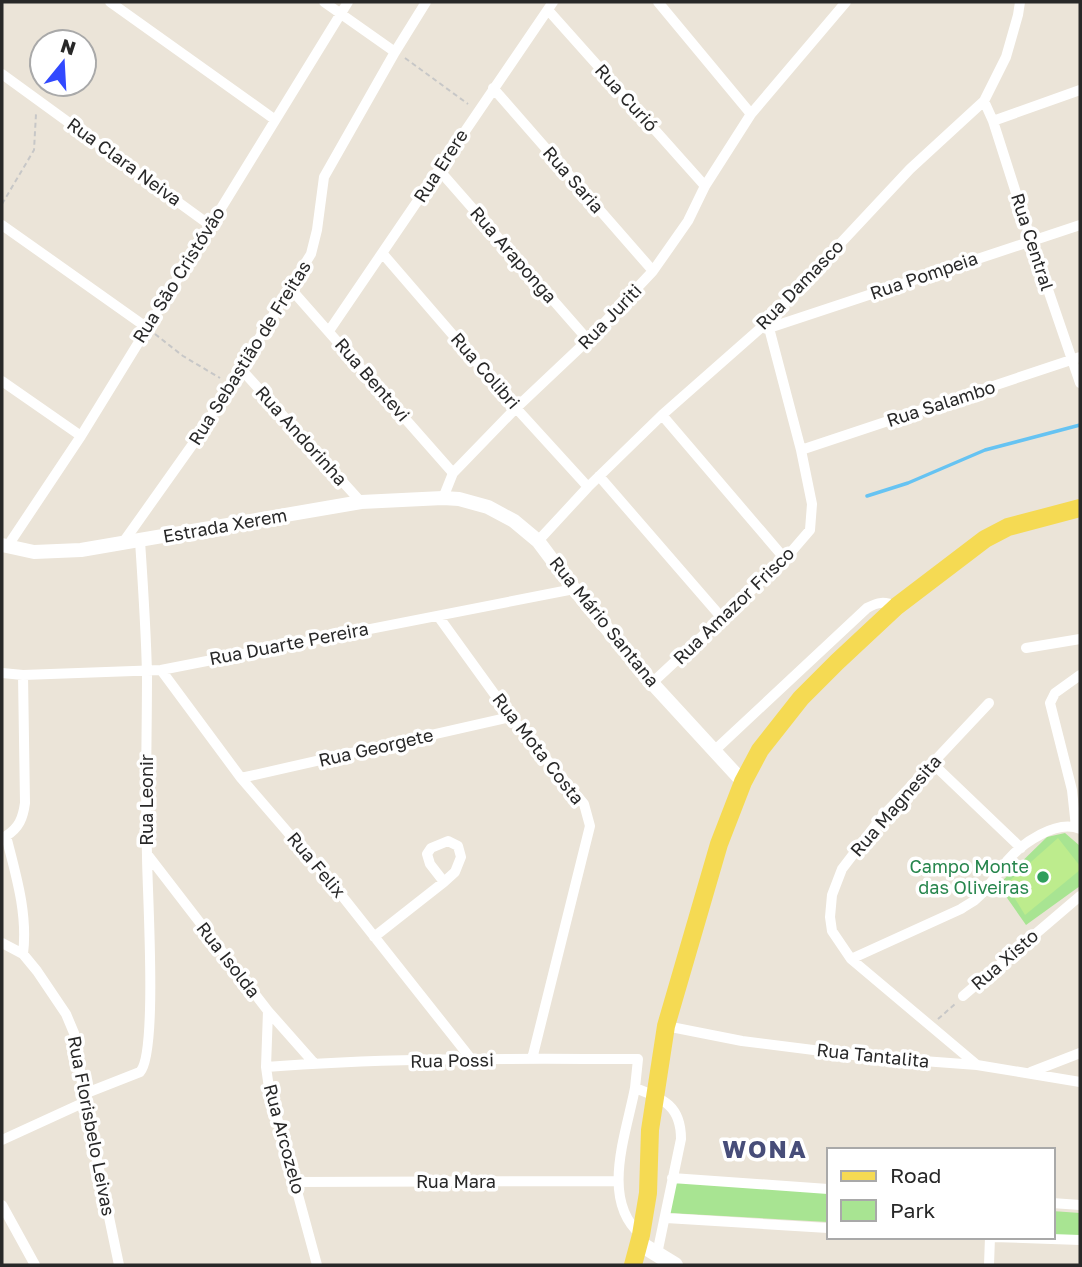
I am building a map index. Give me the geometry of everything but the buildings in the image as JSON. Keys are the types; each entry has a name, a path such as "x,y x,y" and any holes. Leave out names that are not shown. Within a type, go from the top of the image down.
{"main road":[{"path":"633,1265 649,1181 650,1130 666,1026 719,844 743,782 760,750 801,698 897,606 985,538 1008,527 1080,508"},
{"path":"640,1239 675,1265"}],"street":[{"path":"110,2 274,119"},
{"path":"324,2 395,52"},
{"name":"Rua São Cristóvão","path":"5,546 80,436 348,2"},
{"name":"Rua Sebastião de Freitas","path":"122,544 200,434 312,254 324,177 426,2"},
{"path":"659,2 751,114 846,2"},
{"name":"Rua Damasco","path":"538,541 588,487 662,415 766,327 910,169 984,101 1006,57 1020,2"},
{"name":"Rua Erere","path":"329,331 550,6"},
{"name":"Rua Curió","path":"550,6 705,186"},
{"name":"Rua Clara Neiva","path":"2,74 211,226"},
{"name":"Rua Saria","path":"493,88 653,271"},
{"path":"993,121 1080,90"},
{"name":"Rua Central","path":"984,101 993,121 1031,240 1076,359 1080,383"},
{"name":"Rua Juriti","path":"443,498 453,473 588,340 653,271 688,221 705,186 751,114"},
{"name":"Rua Araponga","path":"439,170 588,340"},
{"path":"2,225 146,327"},
{"name":"Rua Pompeia","path":"766,327 1080,225"},
{"name":"Rua Colibri","path":"383,254 588,487"},
{"name":"Rua Bentevi","path":"290,288 453,473"},
{"name":"Rua Amazor Frisco","path":"652,683 785,559 805,538 812,521 812,504 801,450 766,327"},
{"name":"Rua Salambo","path":"801,450 1076,359"},
{"name":"Rua Andorinha","path":"241,369 362,502"},
{"path":"2,381 80,436"},
{"path":"662,415 785,559"},
{"path":"599,476 722,618"},
{"name":"Estrada Xerem","path":"5,546 34,552 57,552 122,544 362,502 443,498"},
{"name":"Rua Mário Santana","path":"443,498 459,499 488,508 514,521 538,541 652,683 743,782"},
{"name":"Rua Leonir","path":"84,1098 140,1072 145,1066 146,1058 150,981 146,854 147,672 140,541"},
{"name":"Rua Duarte Pereira","path":"2,673 23,675 161,670 574,589"},
{"path":"714,751 867,608 877,602 897,606"},
{"name":"Rua Mota Costa","path":"438,616 511,717 584,804 590,826 532,1059"},
{"path":"1026,648 1080,640"},
{"name":"Rua Felix","path":"161,670 241,778 335,887 472,1060"},
{"path":"2,943 23,954 23,911 4,836 14,832 22,820 25,803 23,675"},
{"path":"851,959 961,909 976,899 1021,848 1057,827 1078,828 1072,790 1050,702 1055,693 1080,676"},
{"name":"Rua Magnesita","path":"977,1065 851,959 832,931 830,917 832,895 842,869 881,818 989,703"},
{"name":"Rua Georgete","path":"241,778 511,717"},
{"path":"932,763 1021,848"},
{"name":"Rua Isolda","path":"146,854 268,1011 314,1063"},
{"path":"374,937 444,882"},
{"name":"Rua Xisto","path":"963,996 1080,896"},
{"name":"Rua Florisbelo Leivas","path":"23,954 53,992 66,1014 78,1049 84,1098 119,1265"},
{"name":"Rua Arcozelo","path":"268,1011 266,1067 269,1088 317,1265"},
{"name":"Rua Tantalita","path":"666,1026 741,1041 869,1057 977,1065 1080,1082"},
{"path":"1028,1073 1080,1053"},
{"name":"Rua Possi","path":"266,1067 314,1063 638,1059 636,1074"},
{"path":"640,1239 626,1218 619,1200 617,1181 636,1074 657,1077"},
{"path":"635,1088 654,1095 678,1116 681,1139 657,1254"},
{"path":"2,1140 84,1098"},
{"path":"672,1178 827,1189"},
{"name":"Rua Mara","path":"295,1182 617,1181"},
{"path":"1054,1203 1080,1205"},
{"path":"2,1205 35,1265"},
{"path":"666,1218 827,1228"},
{"path":"989,1265 992,1239"},
{"path":"1051,1239 1080,1240"}],"path":[{"path":"395,52 478,111"},
{"path":"2,204 34,150 36,99"},
{"path":"146,327 183,356 232,385"},
{"name":"Rua Xisto","path":"930,1025 963,996"}],"green space":[{"name":"Campo Monte das Oliveiras","path":"1065,833 1080,846 1080,886 1026,925 998,885 1047,837"},
{"name":"Campo Monte das Oliveiras","path":"1058,838 1080,866 1080,870 1025,915 1006,884"},
{"path":"676,1181 827,1193 827,1222 670,1213"},
{"path":"1054,1211 1080,1213 1080,1236 1054,1235"}],"waterway":[{"path":"867,496 908,483 985,450 1080,425"}],"place":[{"name":"Campo Monte das Oliveiras","path":"1043,877"}],"district":[{"name":"WONA","path":"765,1150"}]}
